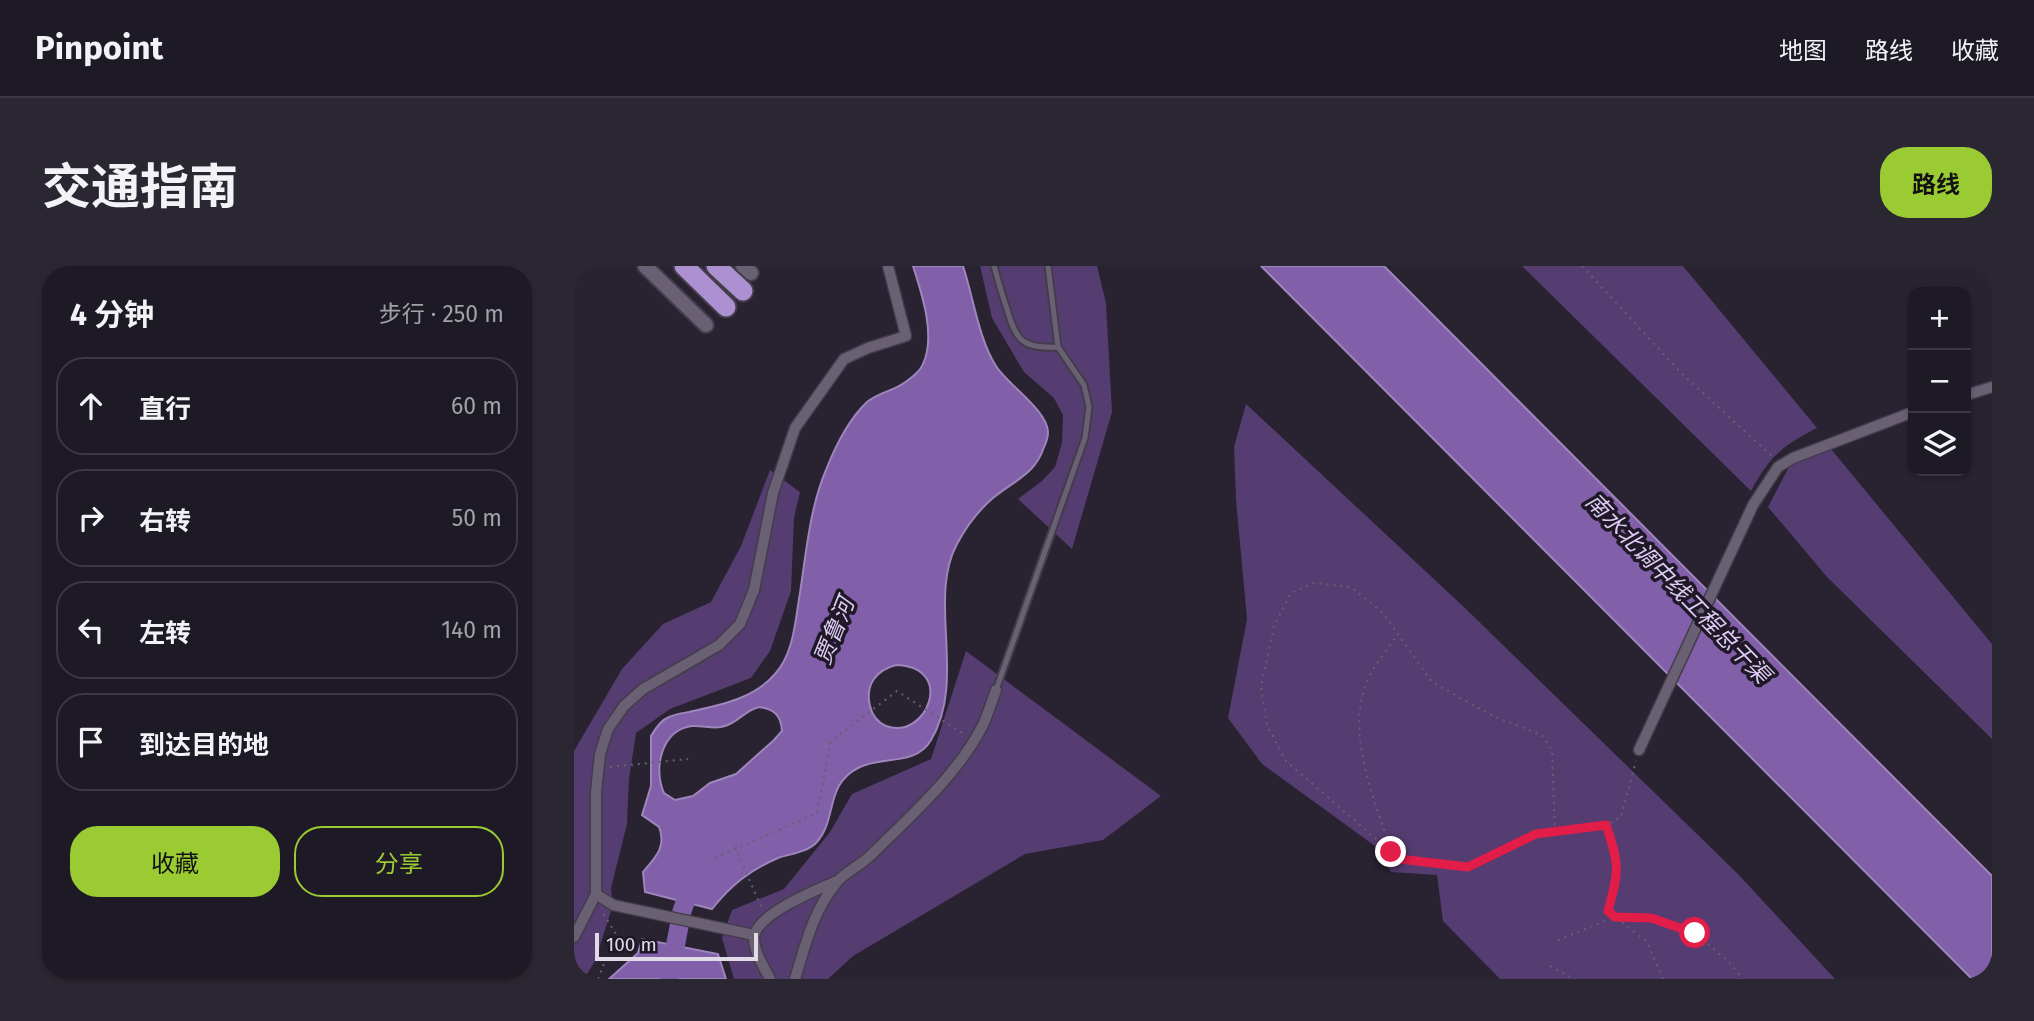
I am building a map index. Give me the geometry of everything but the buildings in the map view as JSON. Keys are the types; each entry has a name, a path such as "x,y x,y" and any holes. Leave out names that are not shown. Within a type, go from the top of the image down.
{"highway":[{"path":"684,266 726,307"},
{"path":"716,266 746,277"}],"main road":[{"path":"645,266 706,325"}],"street":[{"path":"574,937 595,896 596,792 608,729 624,706 643,689 719,645 740,624 754,590 773,493 795,428 844,359 906,336 888,266"},
{"path":"1971,393 1992,387"},
{"path":"1639,750 1766,482 1781,465 1793,458 1910,413"},
{"path":"770,979 754,947 757,927 792,901 839,880 864,862 925,803 982,726 996,690"},
{"path":"795,979 807,939 822,904 839,880"},
{"path":"595,896 613,905 754,935"}],"lane":[{"path":"993,266 1014,333 1027,344 1042,348 1058,347"},
{"path":"996,690 1085,438 1089,407 1084,385 1058,347 1048,266"}],"path":[{"path":"1582,266 1681,373 1781,465"},
{"path":"1555,832 1552,750 1542,735 1493,716 1432,682 1382,613 1351,587 1314,583 1291,593 1274,626 1261,687 1267,725 1286,761 1399,859 1468,867 1536,834 1555,832 1606,825 1621,817 1639,750"},
{"path":"1391,852 1367,772 1358,725 1366,683 1398,634"},
{"path":"715,858 817,813 831,741 897,691 973,740"},
{"path":"599,768 688,759"},
{"path":"1606,825 1617,858 1617,876 1608,911 1647,942 1663,979"},
{"path":"735,847 766,920"},
{"path":"595,896 615,934 598,979"},
{"path":"1558,940 1615,917 1651,918 1695,933 1729,962 1743,979"},
{"path":"1550,966 1574,979"},
{"path":"574,976 585,979"}],"shaded area":[{"path":"980,266 1097,266 1106,303 1112,412 1072,549 1018,499 1055,467 1062,443 1063,415 1054,398 1024,372 992,318"},
{"path":"1522,266 1683,266 1817,428 1778,453 1764,469 1751,491"},
{"path":"1246,404 1465,608 1738,874 1835,979 1500,979 1443,921 1437,875 1391,872 1375,846 1262,764 1228,718 1247,619 1234,447"},
{"path":"1831,449 1992,644 1992,739 1827,577 1768,507 1791,463"},
{"path":"770,470 800,492 794,518 791,591 770,651 751,678 670,709 636,733 629,779 627,824 611,888 613,905 595,961 584,979 574,979 574,751 622,669 663,624 711,602 741,546"},
{"path":"966,651 1161,796 1103,840 1025,854 853,956 828,979 734,979 722,938 732,910 784,889 830,832 852,794 931,759"}],"water":[{"path":"913,266 963,266 990,355 996,366 1041,415 1048,432 1035,464 1023,477 983,508 957,544 945,589 947,666 941,717 931,740 917,754 869,764 849,774 836,792 828,823 817,842 750,873 734,885 712,909 645,892 643,872 658,852 662,840 659,827 642,815 651,786 651,736 666,718 724,703 757,690 767,683 781,666 794,628 816,501 834,452 860,409 876,396 904,383 918,372 927,353 928,328 924,302","holes":["896,665 915,669 926,677 930,689 929,702 923,714 913,723 900,728 886,726 878,720 872,712 869,698 871,685 878,675","759,707 773,711 780,721 782,731 774,740 736,774 710,783 693,796 675,800 664,793 659,773 660,762 662,752 673,735 692,726 725,726"]},
{"name":"南水北调中线工程总干渠","path":"1261,266 1384,266 1992,876 1992,979 1972,979"},
{"path":"642,939 718,954 726,979 609,979 638,953"}],"waterway":[{"name":"贾鲁河","path":"669,979 682,911 694,878"}],"route":[{"path":"1391,852 1399,859 1468,867 1536,834 1606,825 1617,858 1617,876 1608,911 1615,917 1651,918 1695,933"}]}
